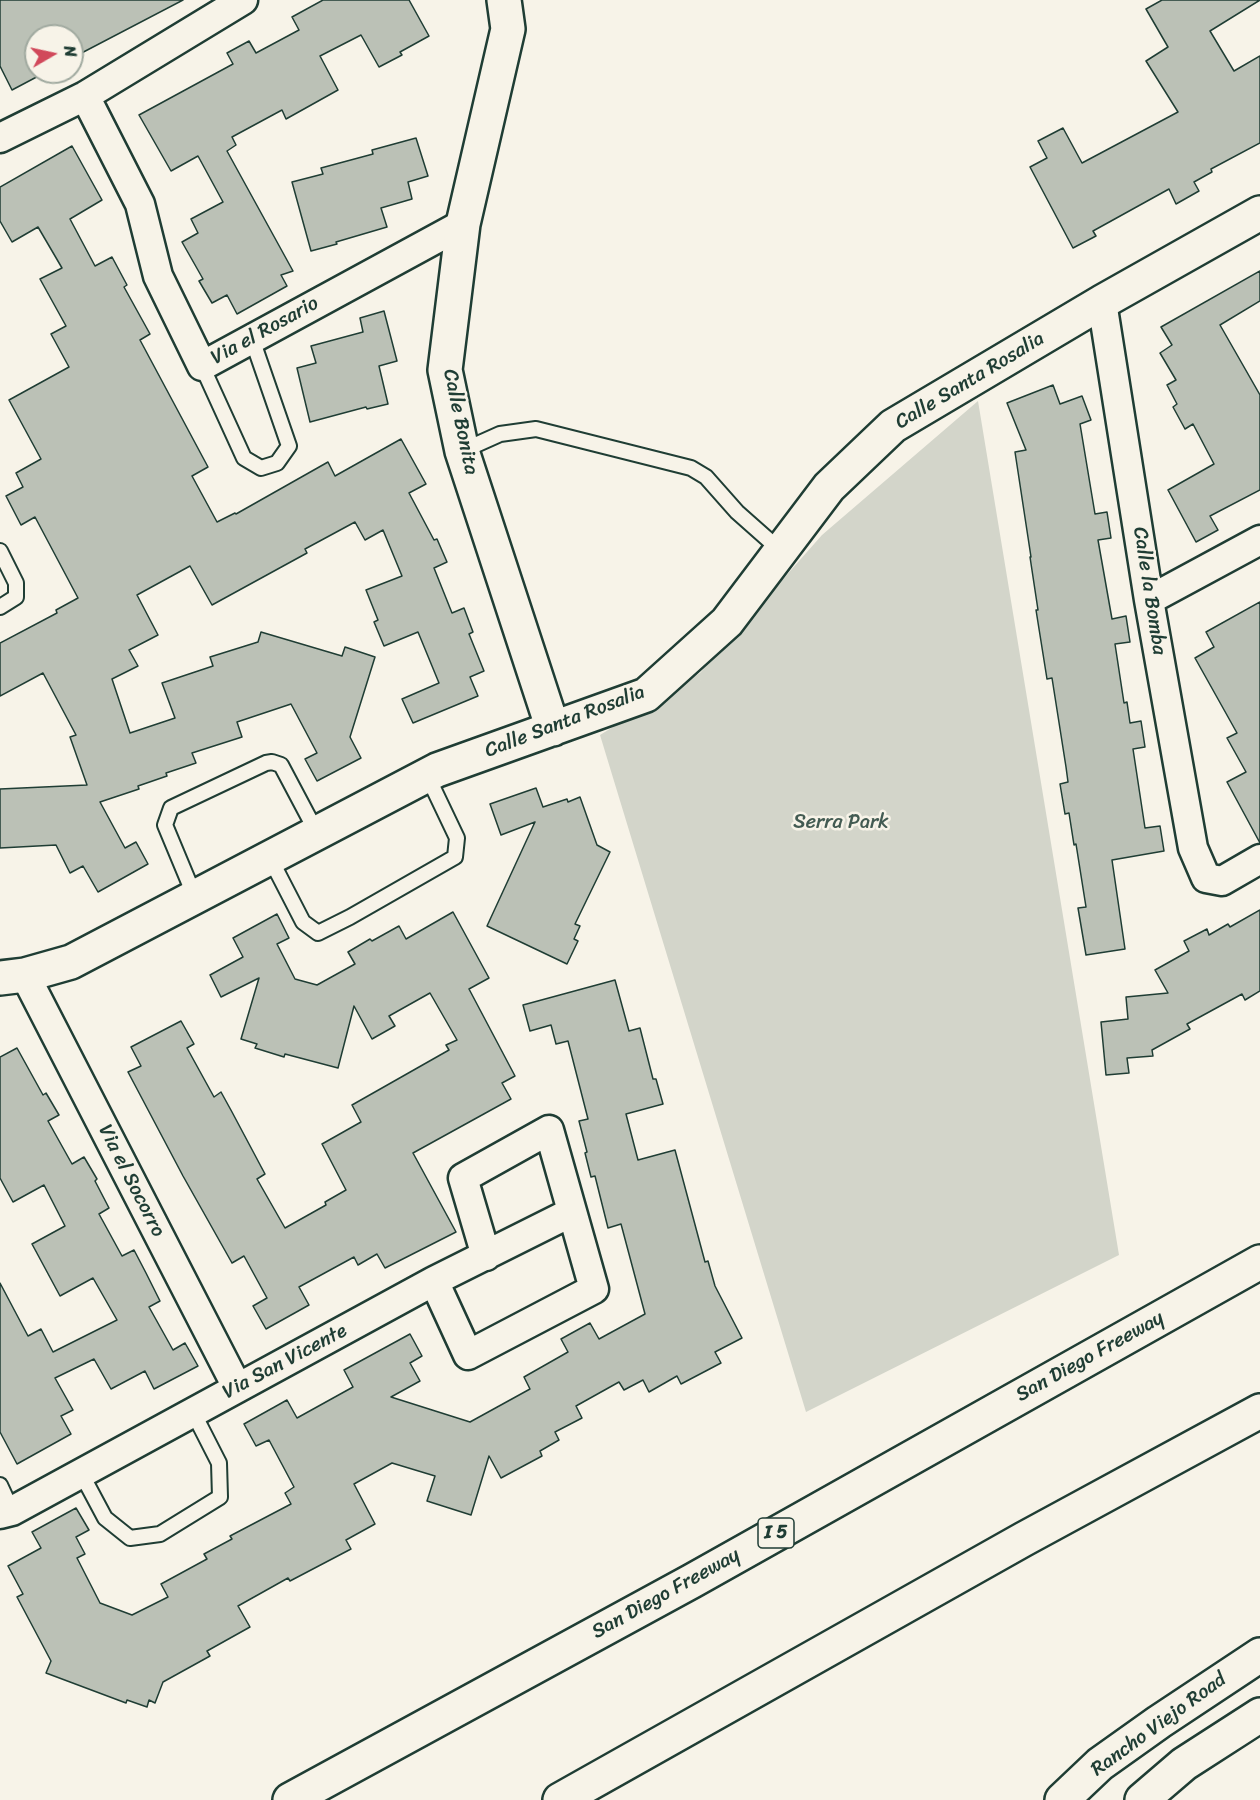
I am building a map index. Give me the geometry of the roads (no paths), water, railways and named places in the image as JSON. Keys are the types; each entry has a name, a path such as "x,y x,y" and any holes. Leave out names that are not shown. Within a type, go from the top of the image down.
{"main road":[{"name":"Calle Bonita","path":"504,0 508,29 463,224 445,370 462,451 553,729"},
{"name":"Calle Santa Rosalia","path":"12,977 71,962 427,775 646,695 727,622 829,487 893,426 1102,302 1260,213"},
{"name":"San Diego Freeway","path":"290,1800 681,1587 1260,1262"},
{"path":"560,1800 1024,1539 1260,1411"},
{"name":"Rancho Viejo Road","path":"1062,1800 1100,1764 1260,1655"},
{"path":"1142,1800 1184,1764 1260,1715"}],"street":[{"path":"3,131 85,96 217,7 243,0"},
{"name":"Via el Rosario","path":"85,96 140,204 158,276 202,366 463,224"},
{"name":"Calle la Bomba","path":"1102,302 1149,600 1193,848 1206,878 1222,881 1260,859"},
{"path":"1149,600 1260,540"},
{"name":"Via el Socorro","path":"12,977 237,1387"},
{"path":"434,1281 468,1355 594,1290 549,1130 463,1178 486,1256"},
{"name":"Via San Vicente","path":"6,1513 434,1281 572,1212"}],"lane":[{"path":"202,366 244,458 261,468 277,463 289,446 252,339"},
{"path":"462,451 500,434 536,429 691,468 705,477 737,512 781,551"},
{"path":"0,551 16,583 16,597 0,607"},
{"path":"195,897 165,825 171,808 272,762 281,765 317,833"},
{"path":"270,858 303,922 318,933 350,917 455,857 457,838 427,775"},
{"path":"81,1473 105,1518 130,1538 160,1534 220,1497 219,1462 193,1412"},
{"path":"0,1485 6,1513"}],"park label":[{"name":"Serra Park","path":"841,823"}]}
